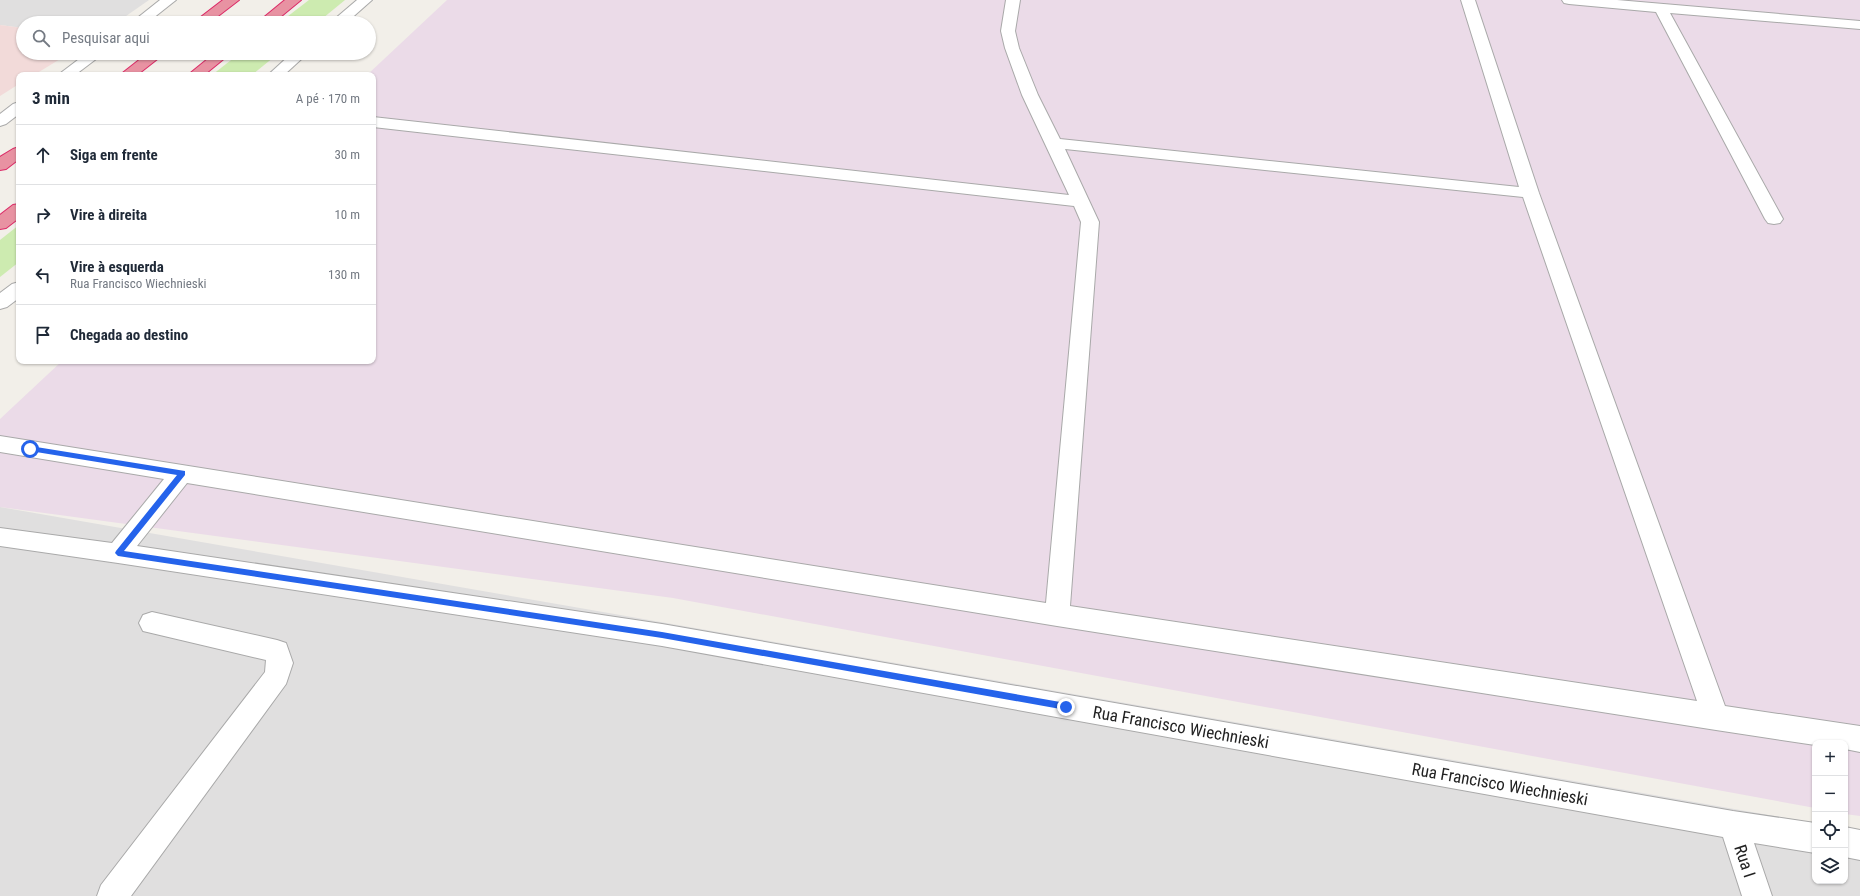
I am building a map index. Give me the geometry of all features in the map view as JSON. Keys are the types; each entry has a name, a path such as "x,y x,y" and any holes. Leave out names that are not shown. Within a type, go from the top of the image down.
{"highway":[{"path":"210,16 232,0"},
{"path":"273,16 294,0"},
{"path":"131,72 148,60"},
{"path":"199,72 215,60"},
{"path":"0,166 16,154"},
{"path":"0,224 16,211"}],"street":[{"path":"147,16 169,0"},
{"path":"346,16 365,0"},
{"path":"1012,0 1009,11 1008,31 1012,48 1030,95 1082,202 1090,222 1057,615"},
{"path":"1468,0 1530,194 1716,718"},
{"path":"1569,0 1860,25"},
{"path":"1661,8 1774,218"},
{"path":"70,72 87,60"},
{"path":"279,72 293,60"},
{"path":"0,121 16,109"},
{"path":"376,122 1082,202"},
{"path":"1054,143 1530,194"},
{"path":"0,303 16,290"},
{"path":"0,444 1057,615 1716,718 1860,739"},
{"path":"118,553 182,473"},
{"name":"Rua Francisco Wiechnieski","path":"0,537 118,553 670,636 1733,825 1812,838"},
{"path":"112,896 244,722 277,676 280,663 277,651 152,623"},
{"name":"Rua I","path":"1733,825 1757,896"},
{"path":"1848,843 1860,845"}],"shaded area":[{"path":"0,0 149,0 126,16 16,16 16,27 0,25"},
{"path":"447,0 1860,0 1860,816 1848,814 1848,740 1812,740 1812,807 673,598 0,507 0,419 59,364 376,364 376,72 370,72"},
{"path":"0,25 16,27 16,60 59,60 39,72 16,72 16,86 0,96"},
{"path":"0,507 1812,822 1812,884 1848,884 1848,829 1860,831 1860,896 0,896"}],"green space":[{"path":"309,0 345,0 326,16 288,16"},
{"path":"231,60 270,60 256,72 216,72"},
{"path":"16,227 16,264 0,277 0,240"}],"route":[{"path":"30,449 182,473 118,553 662,635 1066,707"}]}
